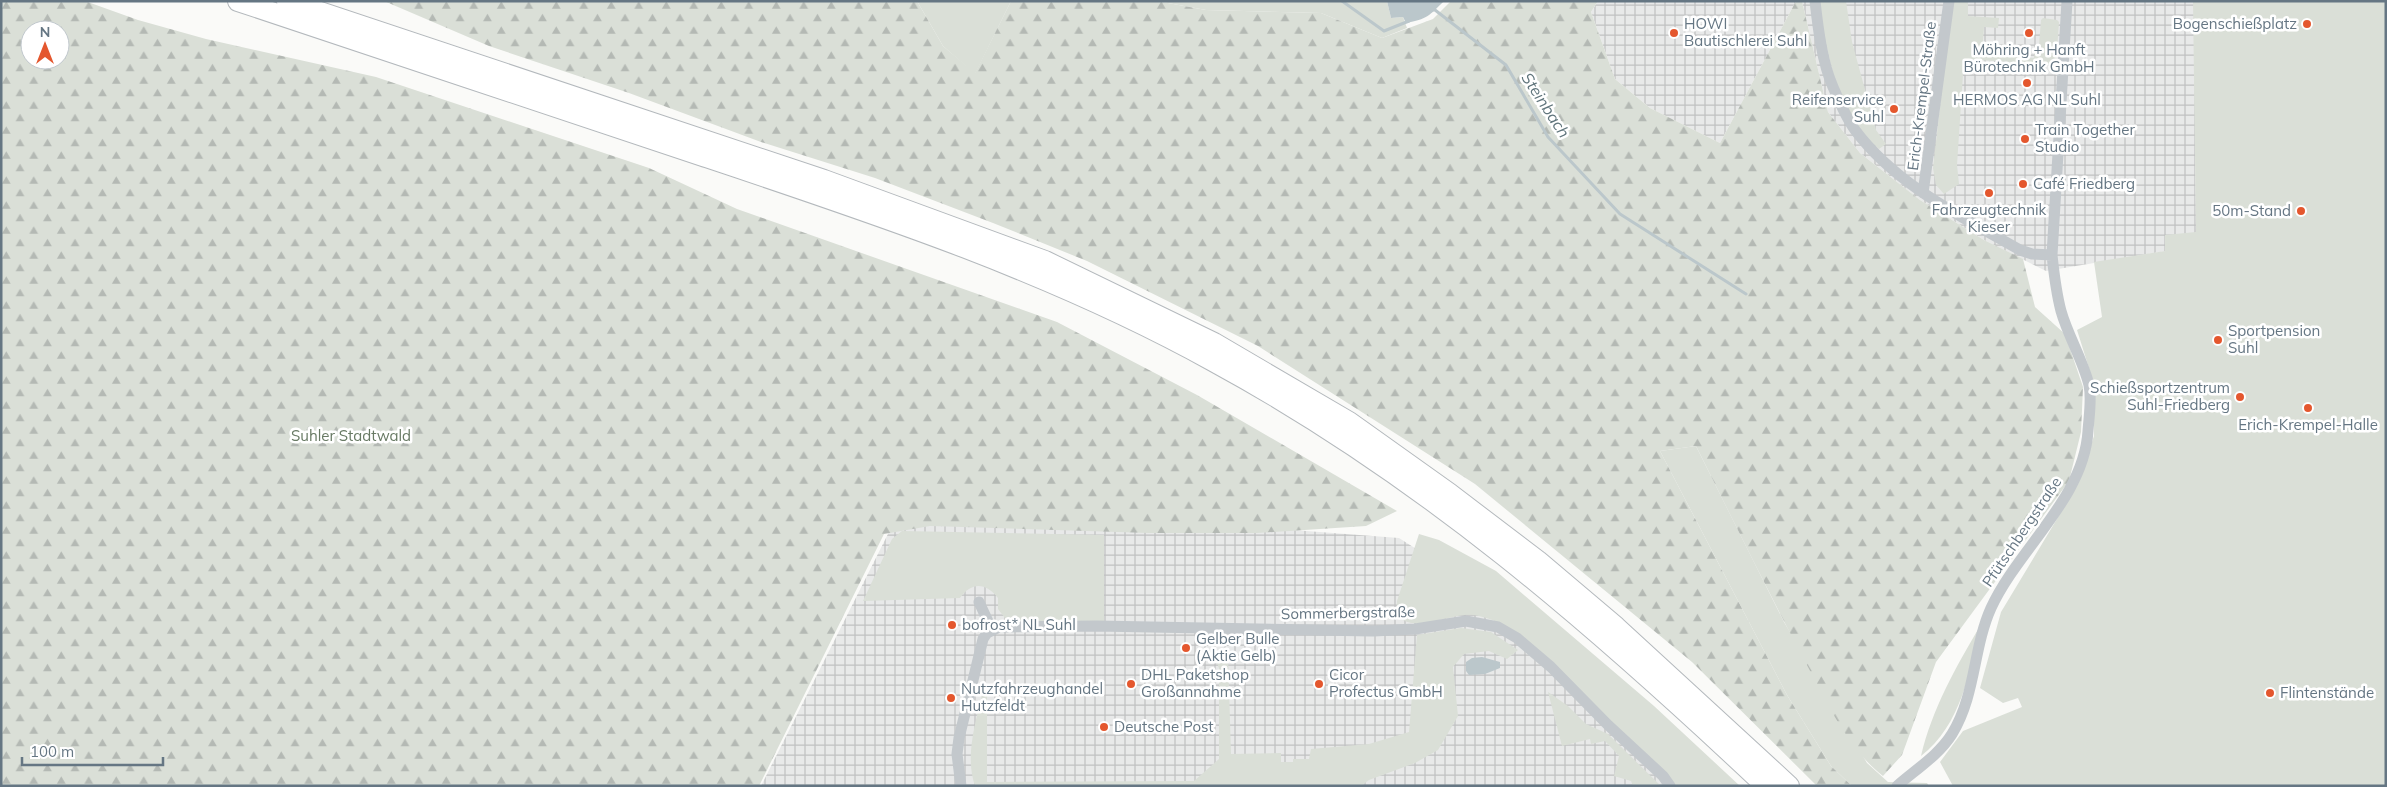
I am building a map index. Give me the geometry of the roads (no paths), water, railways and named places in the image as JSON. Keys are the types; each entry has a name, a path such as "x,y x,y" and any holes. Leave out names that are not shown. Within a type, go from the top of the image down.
{"highway":[{"path":"238,1 288,7 1045,261 1214,342 1349,422 1450,494 1538,561 1616,627 1789,786"},
{"path":"821,187 1047,279 1212,360 1341,437 1438,503 1527,572 1667,693 1766,786"}],"street":[{"name":"Erich-Krempel-Straße","path":"1815,1 1818,29 1832,85 1854,129 1882,162 1923,193 2020,250 2032,254 2052,254"},
{"name":"Erich-Krempel-Straße","path":"1923,193 1927,179 1949,1"},
{"name":"Pfütschbergstraße","path":"1897,786 1940,748 1960,720 1990,609 2001,588 2073,484 2088,434 2089,386 2061,312 2052,254 2067,1"},
{"path":"961,786 957,754 959,738 983,639 992,630 979,602"},
{"name":"Sommerbergstraße","path":"992,630 1008,627 1097,626 1390,631 1448,622 1481,622 1498,627 1517,638 1551,668 1663,776 1670,786"}],"waterway":[{"name":"Steinbach","path":"1342,1 1384,31 1409,21"},
{"name":"Steinbach","path":"1431,10 1435,10 1506,65 1548,137 1620,214 1746,294"}],"place":[{"name":"Bogenschießplatz","path":"2307,24"},
{"name":"HOWI Bautischlerei Suhl","path":"1674,33"},
{"name":"Möhring + Hanft Bürotechnik GmbH","path":"2029,33"},
{"name":"HERMOS AG NL Suhl","path":"2027,83"},
{"name":"Reifenservice Suhl","path":"1894,109"},
{"name":"Train Together Studio","path":"2025,139"},
{"name":"Café Friedberg","path":"2023,184"},
{"name":"Fahrzeugtechnik Kieser","path":"1989,193"},
{"name":"50m-Stand","path":"2301,211"},
{"name":"Sportpension Suhl","path":"2218,340"},
{"name":"Schießsportzentrum Suhl-Friedberg","path":"2240,397"},
{"name":"Erich-Krempel-Halle","path":"2308,408"},
{"name":"bofrost* NL Suhl","path":"952,625"},
{"name":"Gelber Bulle (Aktie Gelb)","path":"1186,648"},
{"name":"DHL Paketshop Großannahme","path":"1131,684"},
{"name":"Cicor Profectus GmbH","path":"1319,684"},
{"name":"Flintenstände","path":"2270,693"},
{"name":"Nutzfahrzeughandel Hutzfeldt","path":"951,698"},
{"name":"Deutsche Post","path":"1104,727"}],"park label":[{"name":"Suhler Stadtwald","path":"351,436"}]}
